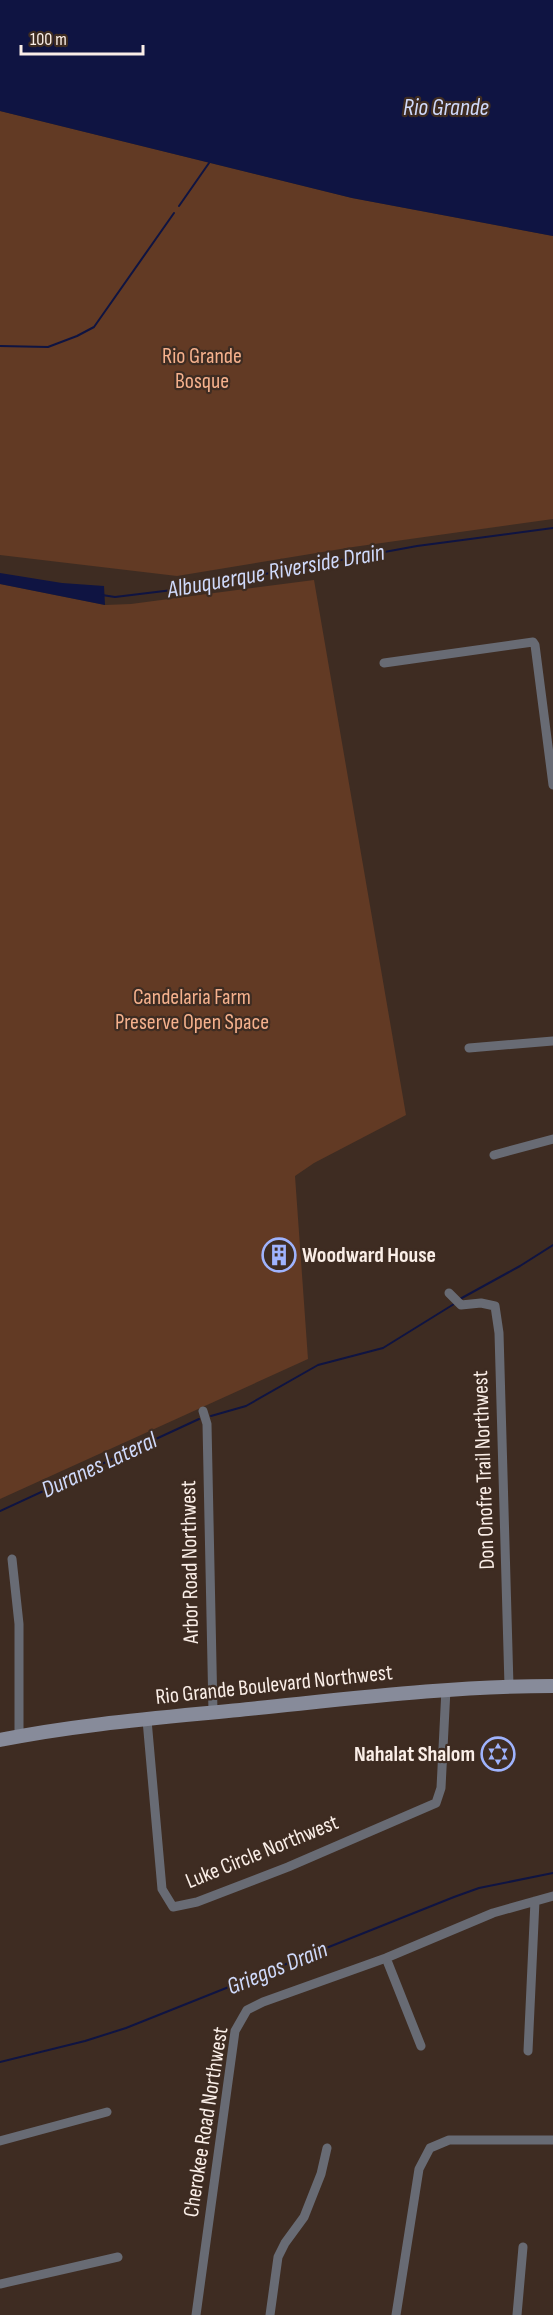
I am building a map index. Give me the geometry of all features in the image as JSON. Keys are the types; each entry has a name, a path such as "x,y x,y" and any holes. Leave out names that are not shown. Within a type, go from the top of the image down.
{"main road":[{"name":"Rio Grande Boulevard Northwest","path":"0,1740 213,1712 446,1689 553,1686"}],"street":[{"path":"384,663 528,642 535,645 553,785"},
{"path":"469,1048 553,1041"},
{"path":"495,1155 553,1139"},
{"name":"Don Onofre Trail Northwest","path":"454,1299 467,1306 481,1302 495,1306 499,1333 510,1686"},
{"name":"Arbor Road Northwest","path":"202,1411 207,1424 213,1712"},
{"path":"12,1559 19,1624 19,1736"},
{"name":"Luke Circle Northwest","path":"147,1720 162,1889 173,1907 197,1902 278,1870 436,1803 441,1788 446,1689"},
{"name":"Cherokee Road Northwest","path":"196,2315 235,2031 247,2010 263,2002 386,1958 493,1913 553,1896"},
{"path":"528,2051 535,1901"},
{"path":"386,1958 421,2046"},
{"path":"0,2140 107,2112"},
{"path":"396,2315 419,2169 430,2148 448,2140 553,2140"},
{"path":"270,2315 278,2258 285,2243 304,2217 321,2174 327,2148"},
{"path":"517,2315 523,2247"},
{"path":"0,2284 118,2257"}],"green space":[{"name":"Rio Grande Bosque","path":"0,111 352,198 553,236 553,519 353,547 177,576 0,555"},
{"name":"Candelaria Farm Preserve Open Space","path":"314,580 406,1115 314,1163 295,1176 308,1359 0,1499 0,584 105,605 131,604"}],"water":[{"name":"Rio Grande","path":"0,0 553,0 553,236 352,198 0,111"},
{"path":"0,573 62,583 104,586 105,605 0,584"}],"waterway":[{"path":"179,206 209,163"},
{"path":"0,346 48,347 94,327 174,213"},
{"name":"Albuquerque Riverside Drain","path":"102,595 115,597 189,588 417,546 553,528"},
{"name":"Duranes Lateral","path":"460,1299 553,1245"},
{"name":"Duranes Lateral","path":"211,1416 246,1406 318,1365 383,1348 454,1304"},
{"name":"Duranes Lateral","path":"0,1511 199,1419"},
{"name":"Griegos Drain","path":"0,2062 85,2041 126,2028 479,1888 553,1873"}],"place":[{"name":"Woodward House","path":"279,1255"},
{"name":"Nahalat Shalom","path":"498,1754"}]}
